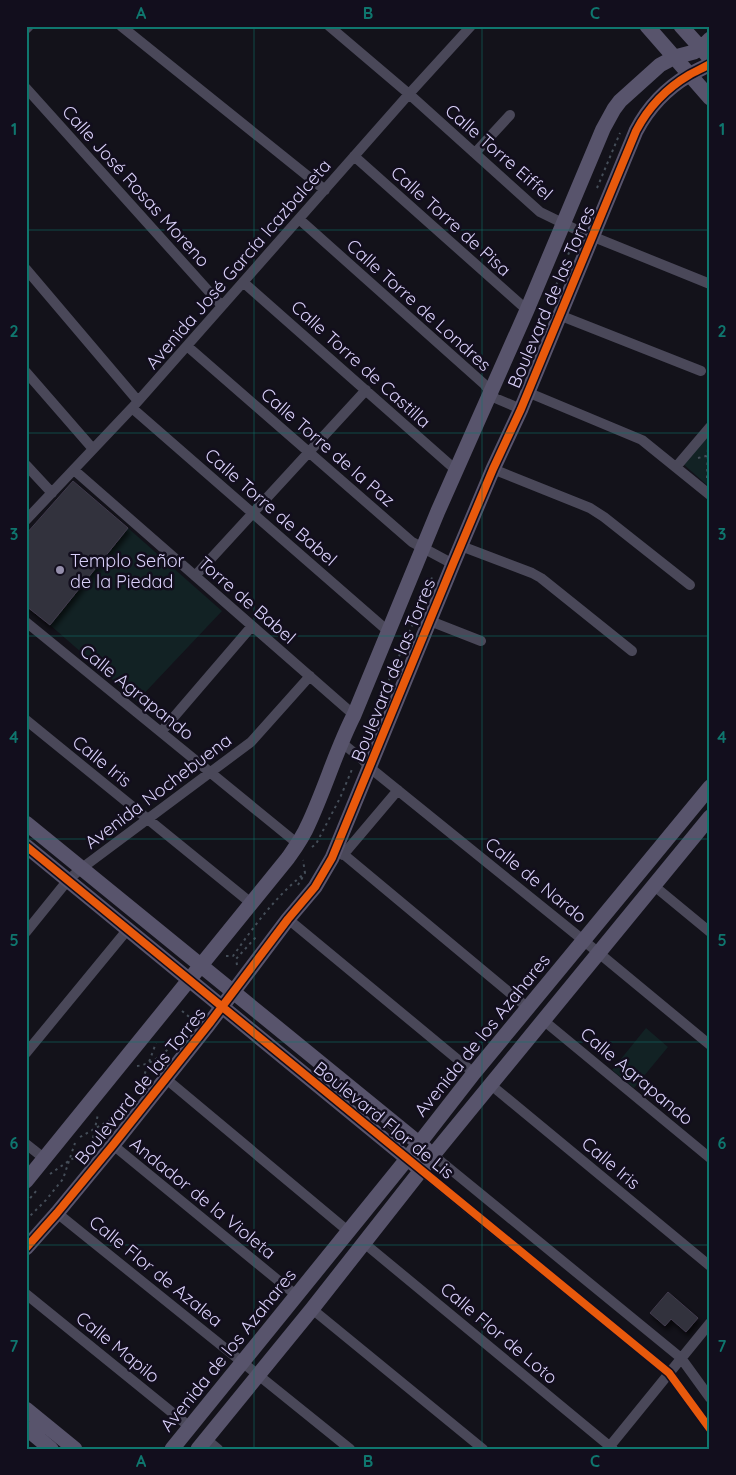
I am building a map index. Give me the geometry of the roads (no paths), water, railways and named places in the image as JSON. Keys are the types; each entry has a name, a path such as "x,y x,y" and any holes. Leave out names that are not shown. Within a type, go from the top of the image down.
{"street":[{"path":"121,26 325,190"},
{"name":"Calle Torre Eiffel","path":"329,26 409,94 540,212 563,224 710,284"},
{"name":"Avenida José García Icazbalceta","path":"26,520 188,346 354,156 471,26"},
{"path":"647,26 710,98"},
{"path":"681,26 707,48"},
{"name":"Boulevard de las Torres","path":"32,1185 45,1159 202,966 298,844 308,827 341,742 354,715 438,511 527,310 603,129 614,109 627,94 660,65 675,57 707,48"},
{"name":"Boulevard de las Torres","path":"26,1248 58,1213 234,992 288,919 315,887 339,851 370,767 453,564 643,118 674,85 710,64"},
{"name":"Calle José Rosas Moreno","path":"26,88 222,306"},
{"path":"475,153 510,115"},
{"name":"Calle Torre de Pisa","path":"354,156 527,310"},
{"name":"Calle Torre de Londres","path":"299,219 484,384 495,398 521,408"},
{"name":"Calle Torre de Babel","path":"26,269 135,404 253,513 388,632"},
{"name":"Calle Torre de Castilla","path":"243,282 456,471"},
{"path":"559,315 702,370"},
{"name":"Calle Torre de la Paz","path":"188,346 412,542 453,564"},
{"path":"26,372 93,450"},
{"path":"195,576 366,390"},
{"path":"527,392 642,440 710,495"},
{"path":"676,467 710,427"},
{"path":"26,465 52,493"},
{"path":"493,469 590,508 690,585"},
{"name":"Torre de Babel","path":"74,470 354,715"},
{"path":"461,546 541,578 632,651"},
{"path":"430,621 481,641"},
{"name":"Calle Agrapando","path":"26,622 298,844"},
{"path":"160,732 252,626"},
{"name":"Avenida Nochebuena","path":"26,932 68,880 259,734 310,676"},
{"name":"Calle Iris","path":"26,720 251,903"},
{"name":"Calle de Nardo","path":"341,742 710,1045"},
{"name":"Avenida de los Azahares","path":"172,1449 420,1144 474,1073 710,787"},
{"path":"398,790 339,851 528,1008"},
{"path":"218,1449 202,1444 312,1309 433,1155 710,816 695,804"},
{"name":"Boulevard Flor de Lis","path":"26,823 681,1358 710,1398"},
{"name":"Boulevard Flor de Lis","path":"26,846 669,1373 710,1429"},
{"path":"654,886 710,932"},
{"path":"288,919 474,1073"},
{"path":"26,1054 128,929"},
{"name":"Calle Agrapando","path":"543,1020 710,1158"},
{"path":"165,1078 348,1231"},
{"name":"Calle Iris","path":"491,1085 710,1266"},
{"path":"26,1144 45,1159"},
{"name":"Andador de la Violeta","path":"113,1145 296,1295"},
{"name":"Calle Flor de Azalea","path":"58,1213 350,1449"},
{"name":"Calle Flor de Loto","path":"364,1243 612,1448"},
{"name":"Calle Mapilo","path":"26,1294 190,1426"},
{"path":"312,1309 483,1449"},
{"path":"612,1448 710,1323"},
{"path":"26,1409 75,1449"},
{"path":"26,1428 51,1449"}],"place":[{"name":"Templo Señor de la Piedad","path":"60,570"}]}
